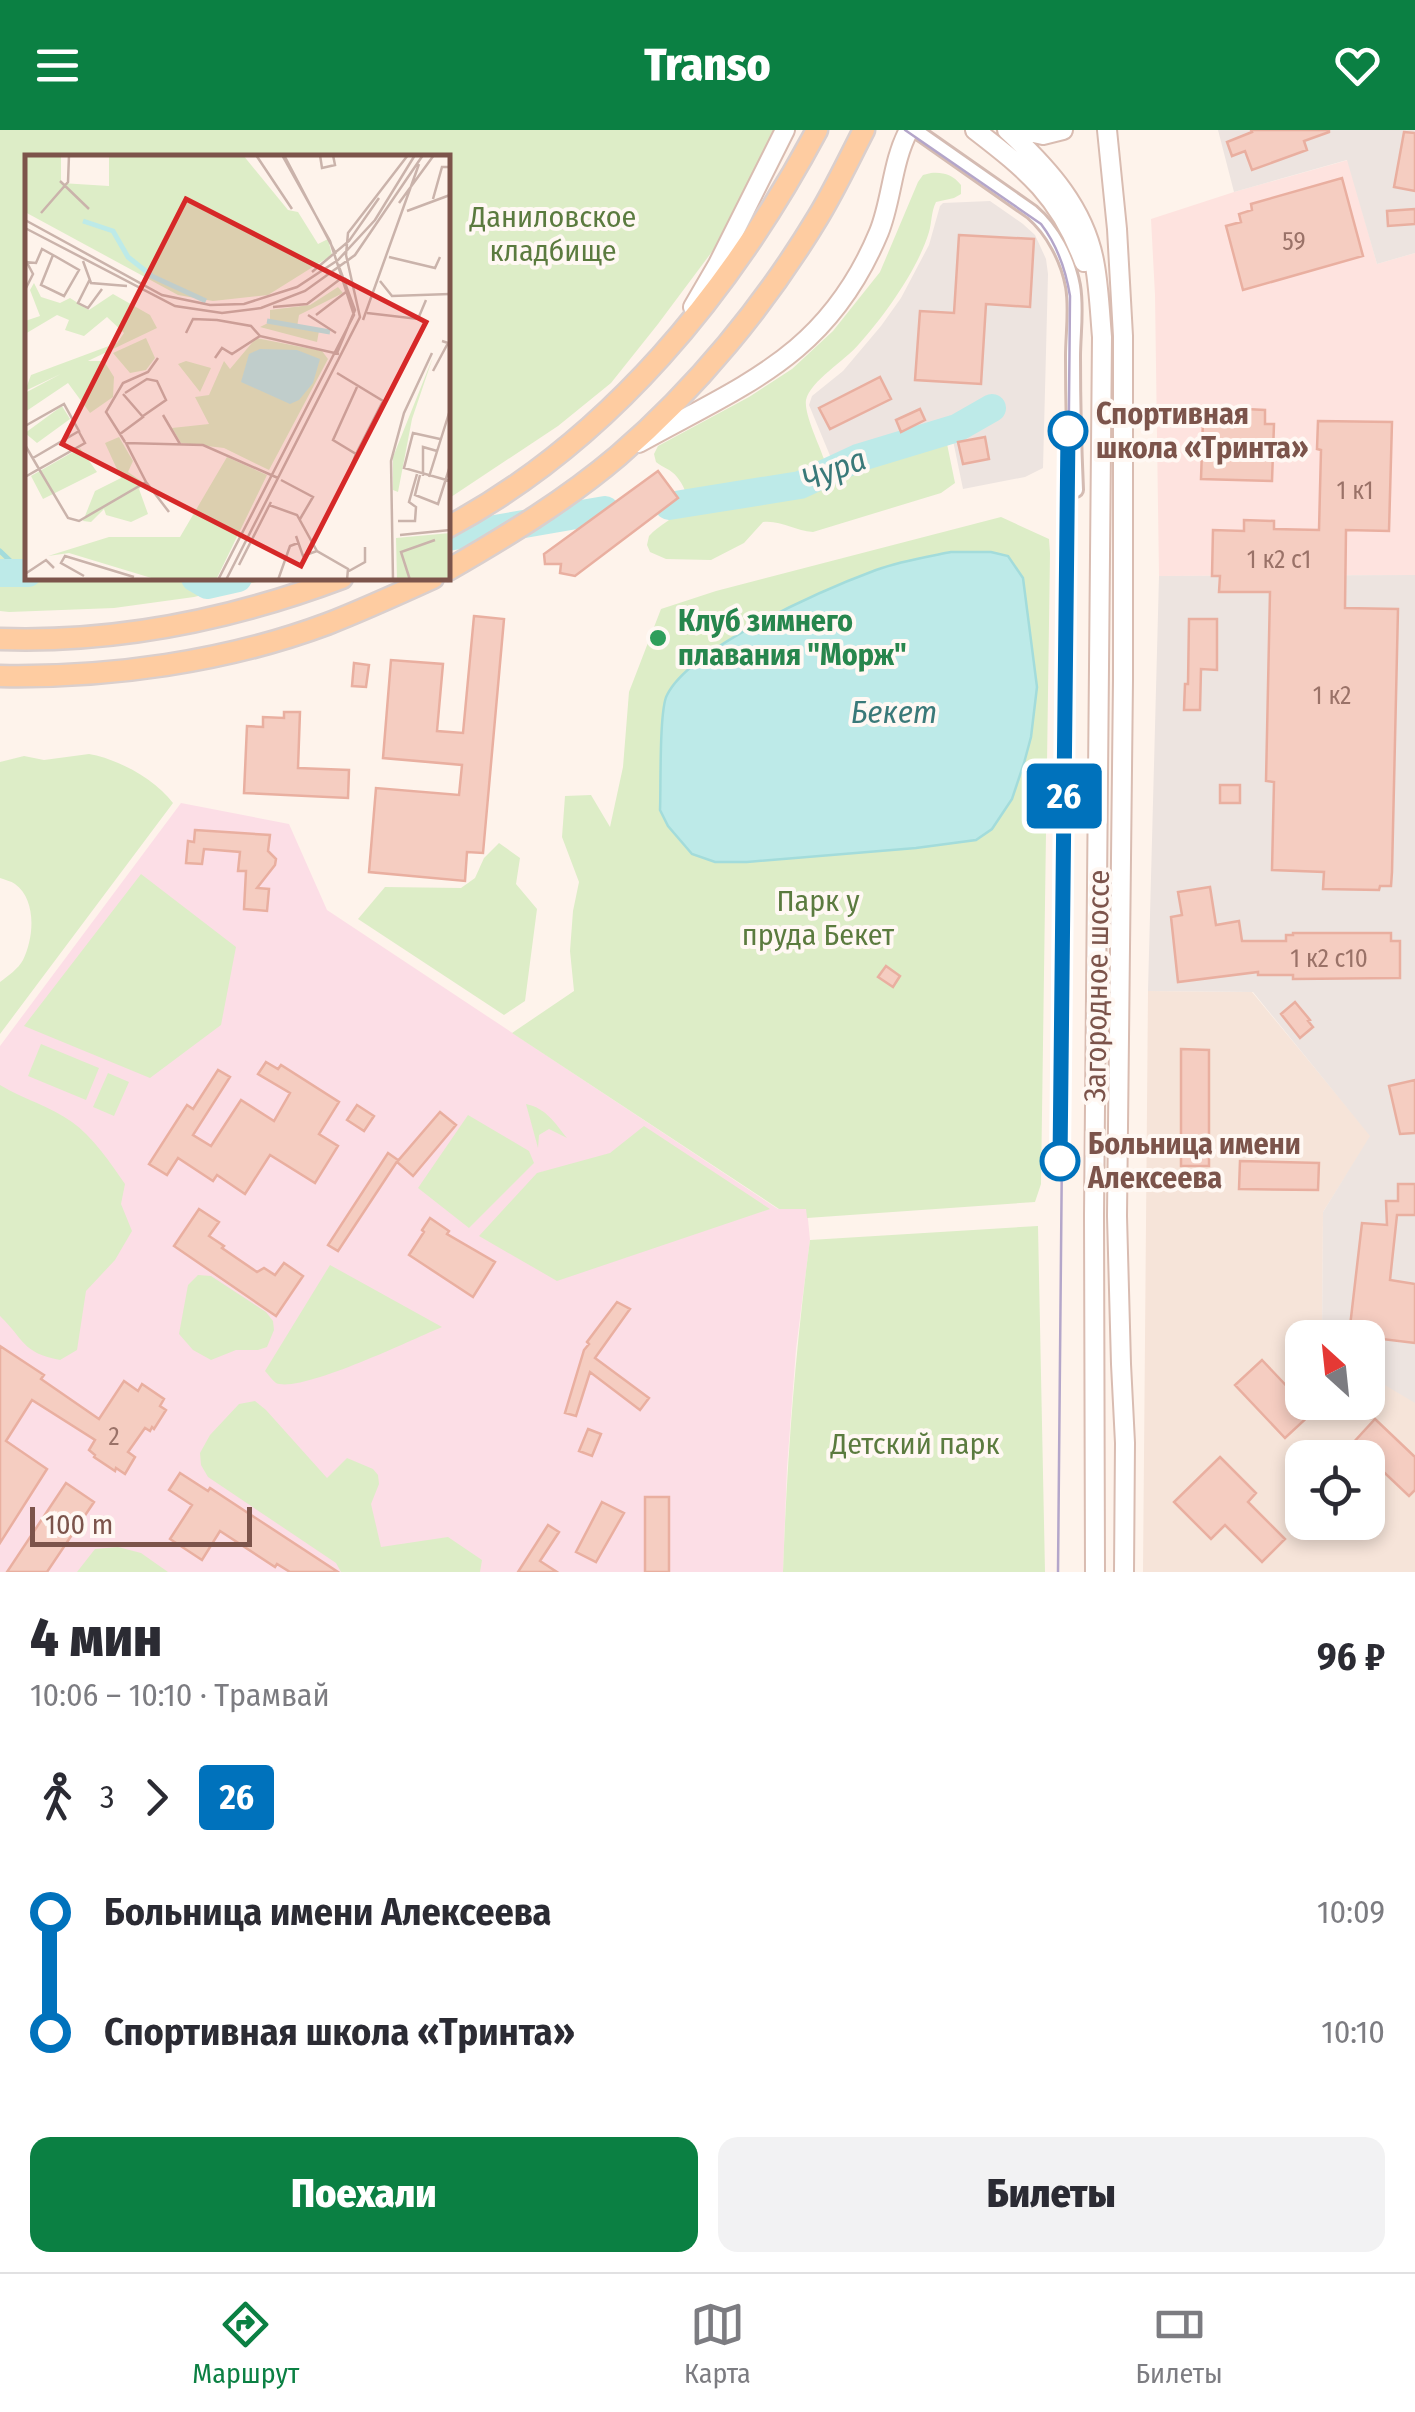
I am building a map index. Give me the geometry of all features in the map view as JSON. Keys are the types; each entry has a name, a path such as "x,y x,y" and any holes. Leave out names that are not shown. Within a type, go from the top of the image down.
{"main road":[{"path":"667,352 718,264 785,130"},
{"path":"450,569 546,510 616,457 678,398 732,338 780,275 819,216 864,130"},
{"path":"616,457 747,386 787,359 818,330 843,300 864,264 880,228 902,147 912,130"},
{"path":"975,130 1040,184 1060,210 1074,234 1101,324"},
{"name":"Загородное шоссе","path":"1008,130 1058,183 1086,230 1096,266 1101,324 1095,1572"},
{"path":"1020,130 1043,134 1062,130"},
{"name":"Загородное шоссе","path":"1106,130 1123,336 1118,1216 1125,1443 1124,1572"},
{"path":"450,526 524,480 583,434 667,352 728,274 814,136"},
{"path":"0,639 114,635 195,622 336,580"},
{"path":"0,676 120,670 203,658 324,625 430,580"}],"street":[{"path":"912,130 1032,212 1044,222 1057,244 1074,296 1076,490"}],"shaded area":[{"path":"1218,130 1415,130 1415,253 1377,264 1347,160 1234,192"},
{"path":"1348,160 1377,264 1415,253 1415,575 1159,576 1151,219"},
{"path":"990,201 1035,235 1046,259 1043,468 1025,477 963,489 949,421 831,458 809,405 812,396 843,371 901,298 929,245 940,206"},
{"path":"1415,575 1415,1403 1385,1385 1385,1320 1322,1320 1323,1212 1370,1136 1253,992 1148,991 1159,576"},
{"path":"181,803 289,824 327,910 778,1209 807,1209 810,1240 796,1349 783,1572 0,1572 0,1046"},
{"path":"1148,991 1252,992 1371,1136 1323,1212 1322,1320 1285,1320 1285,1420 1385,1420 1385,1370 1415,1381 1415,1572 1143,1572"}],"green space":[{"name":"Даниловское кладбище","path":"0,130 777,130 714,249 611,383 558,426 450,498 450,155 25,155 25,580 265,580 194,597 114,608 0,611"},
{"path":"931,173 955,179 961,185 961,194 936,202 924,246 900,291 859,344 814,385 806,406 828,462 938,429 945,434 955,483 941,493 813,532 763,522 744,543 711,560 666,559 650,552 649,536 679,512 686,497 677,477 656,462 658,446 792,369 833,331 880,272 918,182"},
{"name":"Парк у пруда Бекет","path":"1001,517 1049,539 1050,553 1041,1184 1035,1202 807,1218 806,1209 779,1209 512,1033 574,991 570,951 579,882 562,837 565,796 591,795 610,827 623,767 629,692 661,609 716,591"},
{"path":"89,754 135,771 173,803 0,1034 0,982 23,960 31,920 22,891 0,878 0,762 24,756 44,760"},
{"path":"499,843 520,858 516,884 537,909 525,1001 504,1015 358,919 385,887 461,888 475,878 484,858"},
{"path":"141,874 236,947 221,1025 150,1078 24,1026"},
{"path":"41,1044 99,1068 86,1100 28,1076"},
{"path":"108,1073 129,1082 114,1116 93,1107"},
{"path":"0,1085 55,1111 80,1128 125,1184 121,1204 132,1231 115,1260 86,1291 77,1350 60,1360 31,1349 0,1316"},
{"path":"526,1104 545,1113 567,1138 549,1129 539,1135 538,1148"},
{"path":"468,1115 529,1151 534,1163 469,1228 418,1188"},
{"path":"644,1126 770,1209 557,1281 479,1236 537,1173 610,1153"},
{"name":"Детский парк","path":"1038,1226 1045,1572 783,1572 792,1406 810,1240"},
{"path":"330,1265 442,1327 308,1381 276,1383 265,1371"},
{"path":"198,1275 211,1276 266,1312 274,1330 267,1347 236,1350 211,1360 193,1350 179,1334 188,1285"},
{"path":"255,1401 327,1478 347,1458 373,1469 379,1484 371,1504 381,1547 448,1537 482,1560 480,1572 341,1572 336,1563 208,1477 200,1453 210,1435 239,1404"},
{"path":"118,1547 141,1553 168,1572 77,1572 95,1549"}],"water":[{"name":"Бекет","path":"951,552 1008,556 1023,578 1037,687 1031,737 1012,799 992,829 976,840 916,848 747,862 715,862 692,854 660,810 664,703 681,677 730,639 794,605 885,567"}],"building":[{"path":"1251,130 1329,132 1304,141 1307,150 1252,170 1245,151 1232,156 1227,142"},
{"path":"1404,132 1415,133 1415,191 1394,187"},
{"path":"1342,178 1363,256 1243,290 1226,226 1241,222 1239,214 1252,210 1251,204"},
{"path":"1415,209 1415,224 1388,226 1387,211"},
{"path":"959,235 1034,239 1030,307 986,304 981,384 915,380 920,311 954,313"},
{"path":"880,377 891,399 830,429 819,408"},
{"path":"920,409 925,420 901,432 896,420"},
{"path":"1246,409 1265,410 1265,424 1274,424 1272,481 1201,479 1203,420 1246,421"},
{"path":"1318,421 1392,422 1389,531 1346,530 1345,608 1398,609 1392,872 1391,886 1380,886 1379,890 1323,889 1324,872 1272,870 1274,782 1266,781 1270,592 1219,592 1220,576 1212,576 1213,530 1244,531 1244,520 1274,521 1274,529 1319,530"},
{"path":"985,437 989,459 963,464 958,442"},
{"path":"658,471 678,498 575,576 560,573 561,564 545,564 544,554"},
{"path":"474,616 504,619 483,853 467,852 465,881 369,872 376,788 459,795 462,765 383,758 391,660 443,664 437,731 463,733"},
{"path":"1189,619 1217,619 1217,670 1201,669 1200,710 1184,710"},
{"path":"354,663 369,665 366,687 352,686"},
{"path":"284,712 300,712 298,768 349,770 348,798 244,793 247,726 263,727 263,717 284,718"},
{"path":"1220,785 1240,785 1240,803 1220,803"},
{"path":"195,830 270,835 268,851 276,859 275,865 257,888 269,889 267,911 244,909 246,871 238,871 240,852 204,849 202,864 186,863 188,841 194,842"},
{"path":"1210,887 1216,925 1239,921 1242,941 1286,941 1286,935 1293,933 1391,933 1391,941 1400,941 1400,978 1293,979 1293,975 1258,972 1178,982 1171,917 1182,915 1178,892"},
{"path":"886,966 900,976 893,987 878,977"},
{"path":"1295,1002 1313,1027 1300,1038 1281,1014"},
{"path":"1181,1049 1209,1050 1209,1166 1181,1166"},
{"path":"266,1062 278,1069 281,1065 339,1102 319,1134 338,1146 315,1183 270,1155 245,1194 217,1175 213,1181 178,1158 167,1175 149,1164 187,1105 193,1109 218,1070 230,1077 193,1135 211,1146 241,1100 274,1121 290,1093 258,1074"},
{"path":"1415,1080 1415,1133 1400,1134 1389,1086"},
{"path":"357,1105 374,1116 364,1131 347,1120"},
{"path":"440,1112 456,1125 413,1176 397,1162"},
{"path":"388,1153 398,1160 338,1251 328,1245"},
{"path":"1240,1161 1319,1163 1318,1190 1239,1189"},
{"path":"1398,1184 1415,1184 1415,1215 1397,1215 1390,1280 1415,1284 1415,1343 1385,1339 1385,1320 1351,1320 1362,1223 1387,1225 1386,1201 1398,1201"},
{"path":"199,1209 219,1222 209,1236 257,1272 264,1268 275,1275 284,1263 303,1276 276,1316 174,1246"},
{"path":"430,1218 449,1231 447,1234 495,1262 473,1297 409,1255"},
{"path":"617,1302 630,1309 595,1358 649,1398 640,1410 590,1372 576,1416 565,1413 587,1342"},
{"path":"0,1346 99,1419 124,1381 138,1391 142,1384 164,1399 160,1406 166,1410 154,1429 145,1428 128,1452 135,1457 125,1474 94,1457 89,1450 95,1440 32,1400 6,1441 47,1469 0,1543"},
{"path":"1262,1360 1285,1384 1285,1420 1304,1420 1285,1438 1235,1385"},
{"path":"1376,1420 1415,1457 1415,1490 1409,1496 1385,1473 1385,1440 1356,1440"},
{"path":"588,1429 601,1434 592,1456 579,1451"},
{"path":"1220,1457 1256,1493 1248,1502 1285,1539 1262,1562 1225,1525 1211,1539 1174,1502"},
{"path":"180,1473 208,1491 210,1488 338,1572 290,1572 277,1564 275,1567 220,1531 202,1560 170,1539 192,1505 169,1490"},
{"path":"66,1483 94,1502 47,1572 7,1572"},
{"path":"645,1497 669,1497 669,1572 645,1572"},
{"path":"602,1502 624,1513 596,1562 576,1552"},
{"path":"548,1525 559,1532 540,1561 557,1572 518,1572"}],"waterway":[{"name":"Чура","path":"669,506 800,485 858,458 957,428 992,408"},
{"name":"Чура","path":"450,537 605,510"},
{"path":"0,551 23,573"},
{"name":"Чура","path":"0,573 25,573"},
{"name":"Чура","path":"198,580 207,585 229,580"}],"tram line":[{"path":"905,130 1041,224 1060,258 1070,296 1058,1572"},
{"name":"26","path":"1060,1161 1068,431"}],"place":[{"name":"Спортивная школа «Тринта»","path":"1068,431"},
{"name":"Клуб зимнего плавания \"Морж\"","path":"658,638"},
{"name":"Больница имени Алексеева","path":"1060,1161"}]}
